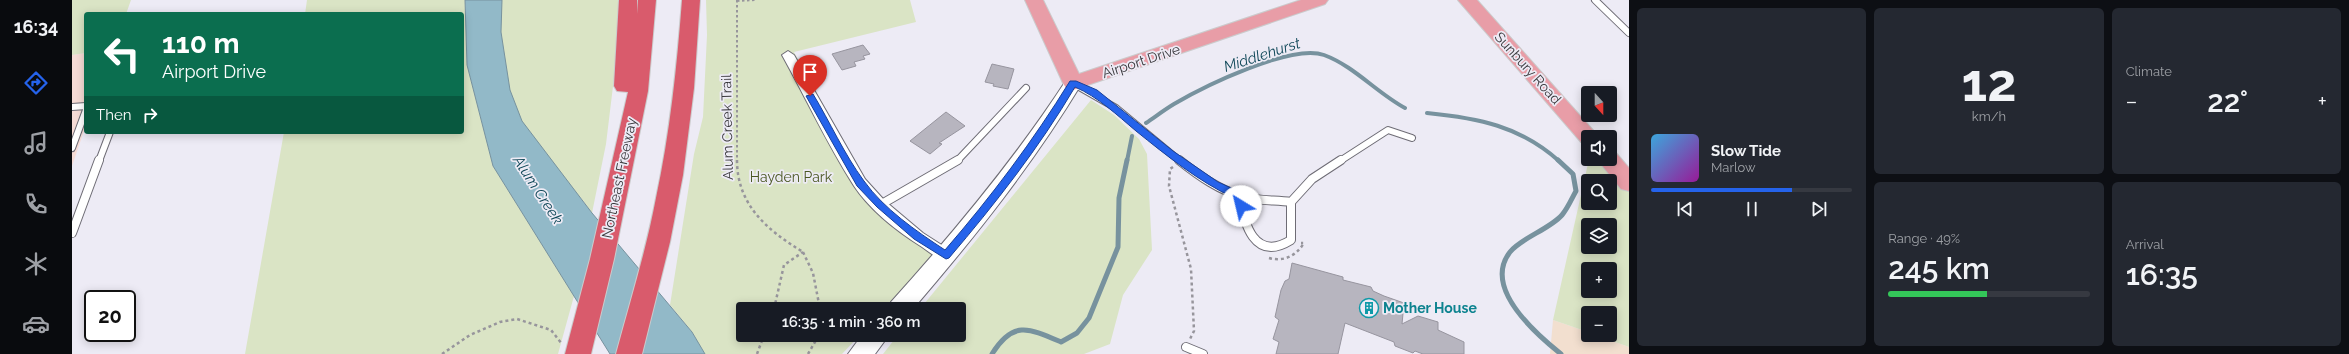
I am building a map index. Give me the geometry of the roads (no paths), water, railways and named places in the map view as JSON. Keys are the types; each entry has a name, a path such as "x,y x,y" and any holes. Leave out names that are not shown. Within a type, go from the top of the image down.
{"highway":[{"path":"618,182 628,0"},
{"name":"Northeast Freeway","path":"571,351 618,182 638,91 647,0"},
{"path":"629,354 659,242 672,174 688,54 691,0"}],"main road":[{"path":"905,302 976,220 1046,129 1073,83 1034,0"},
{"name":"Airport Drive","path":"1073,83 1319,0"},
{"name":"Sunbury Road","path":"1467,0 1582,130"},
{"path":"1614,166 1629,183"},
{"path":"860,354 870,342"}],"street":[{"path":"788,55 860,184 880,205 918,237 946,256"}],"lane":[{"path":"1595,0 1629,33"},
{"path":"1073,83 1094,92 1170,153 1215,185 1238,196 1291,202"},
{"path":"880,205 956,162 1026,88"},
{"path":"72,107 84,106"},
{"path":"72,148 84,115"},
{"path":"1238,196 1246,230 1255,242 1271,246 1282,246 1291,240 1291,202 1312,179 1388,130 1412,138"},
{"path":"72,233 99,166 109,134"},
{"path":"1186,347 1203,354"}],"water":[{"name":"Alum Creek","path":"465,0 502,0 501,32 510,90 522,121 592,213 692,332 705,354 610,354 493,166 467,65"}],"waterway":[{"name":"Middlehurst","path":"1146,123 1174,104 1205,87 1226,78 1270,61 1291,55 1310,53 1324,55 1335,60 1405,108"},
{"name":"Middlehurst","path":"1427,113 1481,121 1498,126 1529,139 1559,161"},
{"name":"Middlehurst","path":"1127,161 1132,136"},
{"name":"Middlehurst","path":"992,354 1007,336 1022,330 1040,333 1061,342 1077,333 1089,318 1118,247 1119,198 1127,160"},
{"name":"Middlehurst","path":"1558,160 1573,174 1576,191 1566,209 1557,220 1521,242 1510,252 1503,266 1503,280 1507,295 1526,322 1561,354"}],"place":[{"name":"Mother House","path":"1369,308"}],"park label":[{"name":"Hayden Park","path":"791,177"}]}
